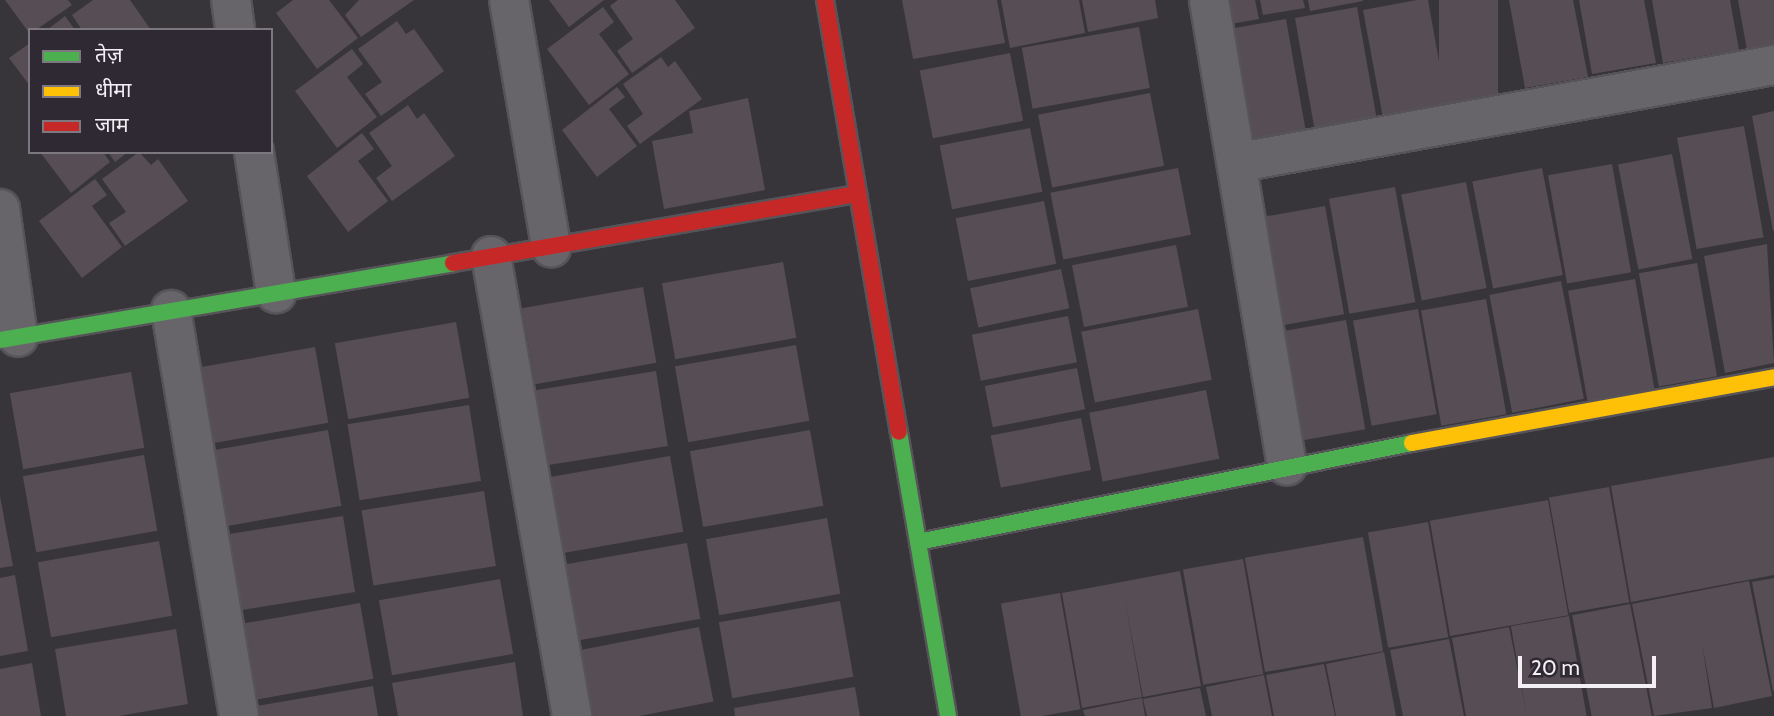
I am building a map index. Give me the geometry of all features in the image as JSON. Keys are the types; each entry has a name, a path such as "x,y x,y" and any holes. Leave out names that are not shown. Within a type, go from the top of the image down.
{"street":[{"path":"231,0 235,28"},
{"path":"509,0 551,247"},
{"path":"825,0 948,716"},
{"path":"1209,0 1240,162 1287,466"},
{"path":"1240,162 1774,65"},
{"path":"254,154 276,293"},
{"path":"0,209 9,338 858,194"},
{"path":"491,256 572,716"},
{"path":"171,310 239,716"},
{"path":"918,542 1287,466 1774,377"}],"building":[{"path":"5,0 68,0 72,5 39,28 28,28 28,31"},
{"path":"93,0 130,0 150,28 81,28 72,15"},
{"path":"293,0 329,0 358,38 317,69 276,13"},
{"path":"359,0 414,0 361,37 345,15"},
{"path":"549,0 604,0 569,27"},
{"path":"618,0 675,0 695,28 632,73 617,51 633,39 610,6"},
{"path":"902,0 997,0 1005,43 913,59"},
{"path":"1001,0 1079,0 1085,33 1010,48"},
{"path":"1082,0 1155,0 1158,18 1088,32"},
{"path":"1215,0 1255,0 1259,19 1219,26"},
{"path":"1260,0 1303,0 1305,8 1263,15"},
{"path":"1308,0 1363,0 1363,1 1310,11"},
{"path":"1428,0 1447,106 1383,118 1363,10"},
{"path":"1439,0 1498,0 1498,106 1439,106"},
{"path":"1509,0 1573,0 1588,77 1525,88"},
{"path":"1579,0 1644,0 1656,63 1592,74"},
{"path":"1652,0 1730,0 1739,50 1663,63"},
{"path":"1738,0 1774,0 1774,51 1748,56"},
{"path":"603,7 614,22 599,34 629,74 589,105 547,49"},
{"path":"1357,7 1376,117 1314,128 1295,18"},
{"path":"65,16 74,28 50,28"},
{"path":"1286,19 1306,130 1242,142 1222,30"},
{"path":"397,21 406,34 414,29 444,71 381,116 365,94 382,82 358,49"},
{"path":"1139,27 1150,88 1033,109 1022,48"},
{"path":"28,44 28,83 9,58"},
{"path":"352,49 363,64 347,77 377,117 337,148 295,91"},
{"path":"1010,53 1023,121 933,138 920,71"},
{"path":"661,57 668,67 675,61 702,99 640,144 627,126 643,114 623,84"},
{"path":"617,87 625,97 609,109 637,146 597,177 562,130"},
{"path":"1150,93 1164,166 1052,187 1038,115"},
{"path":"748,98 765,190 664,209 652,141 693,133 689,111"},
{"path":"408,105 417,119 424,113 455,156 392,201 376,178 392,166 369,133"},
{"path":"1774,111 1774,231 1773,231 1752,116"},
{"path":"1744,126 1764,237 1697,249 1677,138"},
{"path":"1030,128 1042,192 952,209 940,146"},
{"path":"362,133 374,149 358,161 388,201 348,232 307,176"},
{"path":"42,154 104,154 110,162 71,193"},
{"path":"109,154 125,154 115,162"},
{"path":"136,154 141,154 151,165 158,159 188,201 125,246 109,223 126,212 102,179"},
{"path":"1672,154 1692,259 1638,270 1618,164"},
{"path":"1612,164 1631,272 1567,284 1548,175"},
{"path":"1178,168 1191,235 1063,260 1050,193"},
{"path":"1542,168 1563,275 1493,289 1472,182"},
{"path":"95,179 107,195 92,206 122,247 82,278 39,221"},
{"path":"1466,182 1487,288 1422,301 1401,195"},
{"path":"1395,187 1415,302 1349,314 1329,199"},
{"path":"1044,201 1056,264 968,281 956,218"},
{"path":"1325,206 1344,314 1277,326 1258,218"},
{"path":"1767,244 1774,363 1725,373 1704,256"},
{"path":"1176,245 1188,307 1084,327 1072,265"},
{"path":"783,262 796,338 675,359 662,283"},
{"path":"1697,263 1717,376 1659,386 1639,273"},
{"path":"1061,269 1069,308 978,327 970,288"},
{"path":"1635,279 1654,389 1587,401 1568,291"},
{"path":"1561,281 1584,399 1512,413 1489,295"},
{"path":"643,287 656,363 535,384 522,308"},
{"path":"1486,299 1506,414 1441,426 1421,310"},
{"path":"1198,309 1212,380 1095,402 1081,332"},
{"path":"1418,309 1437,414 1372,426 1353,320"},
{"path":"1068,316 1077,362 981,381 972,335"},
{"path":"1346,320 1365,429 1303,440 1284,331"},
{"path":"456,322 469,398 348,419 335,343"},
{"path":"796,345 809,421 688,442 675,366"},
{"path":"315,347 328,423 207,444 194,368"},
{"path":"1077,368 1085,409 993,427 985,386"},
{"path":"656,371 668,446 545,465 534,390"},
{"path":"131,372 144,448 23,469 10,393"},
{"path":"1206,390 1219,459 1103,481 1089,413"},
{"path":"469,405 481,481 360,500 348,424"},
{"path":"1081,418 1091,470 1001,488 991,436"},
{"path":"328,430 341,506 220,527 207,451"},
{"path":"810,430 823,506 703,527 690,451"},
{"path":"144,455 157,531 36,552 23,476"},
{"path":"670,456 683,532 562,553 549,477"},
{"path":"1774,457 1774,575 1631,602 1611,486"},
{"path":"1609,487 1629,602 1569,613 1549,498"},
{"path":"484,491 496,566 373,585 362,510"},
{"path":"0,496 13,566 0,568"},
{"path":"1548,500 1568,615 1450,636 1430,521"},
{"path":"343,516 355,592 234,611 222,535"},
{"path":"827,518 840,594 719,615 706,539"},
{"path":"1428,522 1448,637 1388,648 1368,533"},
{"path":"1363,537 1383,651 1265,672 1245,558"},
{"path":"159,541 172,616 51,637 38,562"},
{"path":"687,543 700,619 579,640 566,564"},
{"path":"1243,559 1263,674 1203,685 1183,570"},
{"path":"1180,571 1201,686 1143,697 1124,595 1142,697 1082,708 1062,593"},
{"path":"15,575 28,651 0,656 0,578"},
{"path":"1774,578 1774,691 1773,691 1752,582"},
{"path":"500,579 513,654 392,675 379,600"},
{"path":"1749,581 1772,696 1714,708 1702,644 1712,708 1654,716 1632,604"},
{"path":"1060,593 1080,709 1042,716 1021,716 1001,603"},
{"path":"840,601 853,677 732,698 719,622"},
{"path":"360,603 373,679 252,700 239,624"},
{"path":"1630,604 1652,716 1592,716 1572,615"},
{"path":"1569,616 1587,716 1527,716 1511,626"},
{"path":"699,627 714,702 639,716 592,716 579,650"},
{"path":"1509,627 1527,716 1466,716 1452,638"},
{"path":"176,629 188,704 119,716 66,716 55,649"},
{"path":"1449,639 1464,716 1403,716 1390,650"},
{"path":"1384,652 1396,716 1336,716 1326,664"},
{"path":"515,662 523,716 398,716 392,683"},
{"path":"32,663 41,716 0,716 0,669"},
{"path":"1324,664 1335,716 1274,716 1266,675"},
{"path":"1264,675 1272,716 1212,716 1206,687"},
{"path":"373,686 378,716 253,716 251,707"},
{"path":"855,687 860,716 735,716 734,708"},
{"path":"1200,688 1206,716 1147,716 1143,699"},
{"path":"1142,698 1145,716 1085,716 1083,710"}],"traffic: fast":[{"path":"0,340 453,263"},
{"path":"899,432 948,716"},
{"path":"918,542 1412,443"}],"traffic: slow":[{"path":"1412,443 1774,377"}],"traffic: jam":[{"path":"825,0 899,432"},
{"path":"453,263 858,194"}]}
